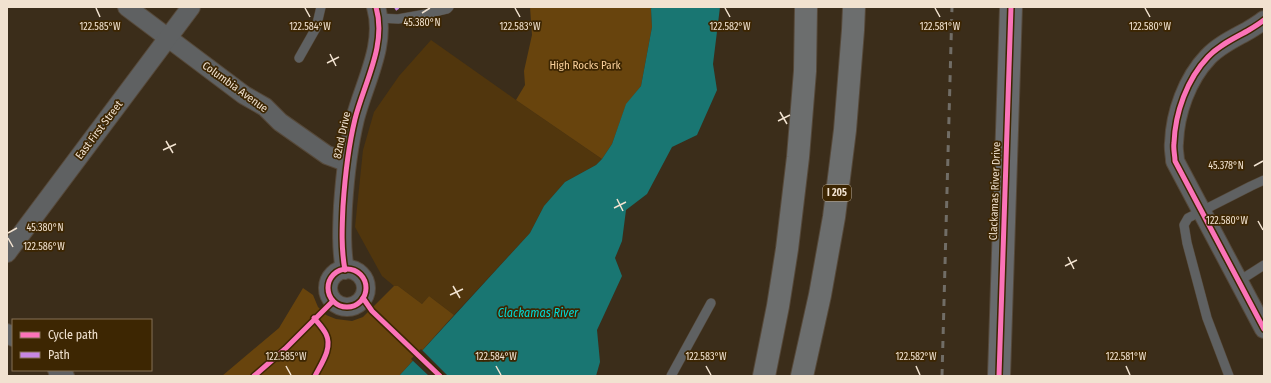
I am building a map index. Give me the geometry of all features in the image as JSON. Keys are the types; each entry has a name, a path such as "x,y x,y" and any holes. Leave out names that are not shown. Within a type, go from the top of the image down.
{"highway":[{"path":"764,376 778,306 787,249 798,157 805,71 806,7"},
{"name":"I 205","path":"802,376 820,295 834,216 845,130 854,7"}],"main road":[{"name":"Clackamas River Drive","path":"999,376 1010,7"}],"street":[{"name":"Columbia Avenue","path":"127,7 244,95 265,107 280,122 306,141 327,155 346,162"},
{"name":"East First Street","path":"7,253 191,7"},
{"name":"82nd Drive","path":"345,270 342,231 346,162 356,117 377,46 379,32 377,13"},
{"path":"1264,20 1248,31 1230,40 1208,56 1193,76 1183,97 1175,124 1173,145 1175,161 1264,328"}],"lane":[{"path":"299,58 316,28 321,7"},
{"path":"377,13 398,19 426,14 447,9 449,7"},
{"path":"1229,376 1207,318 1187,243 1184,225 1188,218 1201,210 1264,180"},
{"path":"1239,281 1264,265"},
{"path":"671,376 711,303"}],"shaded area":[{"path":"431,40 602,159 596,165 565,182 544,206 530,233 454,315 429,296 422,304 398,286 394,286 382,276 355,227 363,150 374,112 399,76"}],"green space":[{"name":"High Rocks Park","path":"530,7 652,7 652,27 641,86 626,105 612,144 602,159 516,100 525,85 524,71 532,35"},
{"path":"394,286 398,286 422,304 429,296 454,315 399,376 222,376 279,328 303,288 313,295 318,307 326,315 336,319 352,321 363,317"}],"water":[{"name":"Clackamas River","path":"652,7 720,7 713,64 717,90 697,135 672,147 647,194 626,210 622,241 615,258 622,276 597,330 600,362 596,376 399,376 530,233 544,206 565,182 596,165 602,159 612,144 626,104 641,86 652,27"}],"pier":[{"path":"421,349 448,376 429,376 411,359"}],"railway":[{"path":"942,376 952,7"}],"cycle path":[{"path":"345,270 342,230 346,173 350,141 355,119 377,50 379,21 376,7"},
{"path":"999,376 1011,7"},
{"path":"1264,20 1217,49 1201,66 1188,86 1180,108 1175,132 1174,148 1175,161 1264,329"},
{"path":"347,269 357,272 363,278 366,288 363,298 357,304 347,307 337,304 331,298 328,288 331,278 337,272 347,269"},
{"path":"363,298 372,311 440,376"},
{"path":"254,376 285,349 333,301"},
{"path":"314,318 328,339 325,356 315,376"}]}
